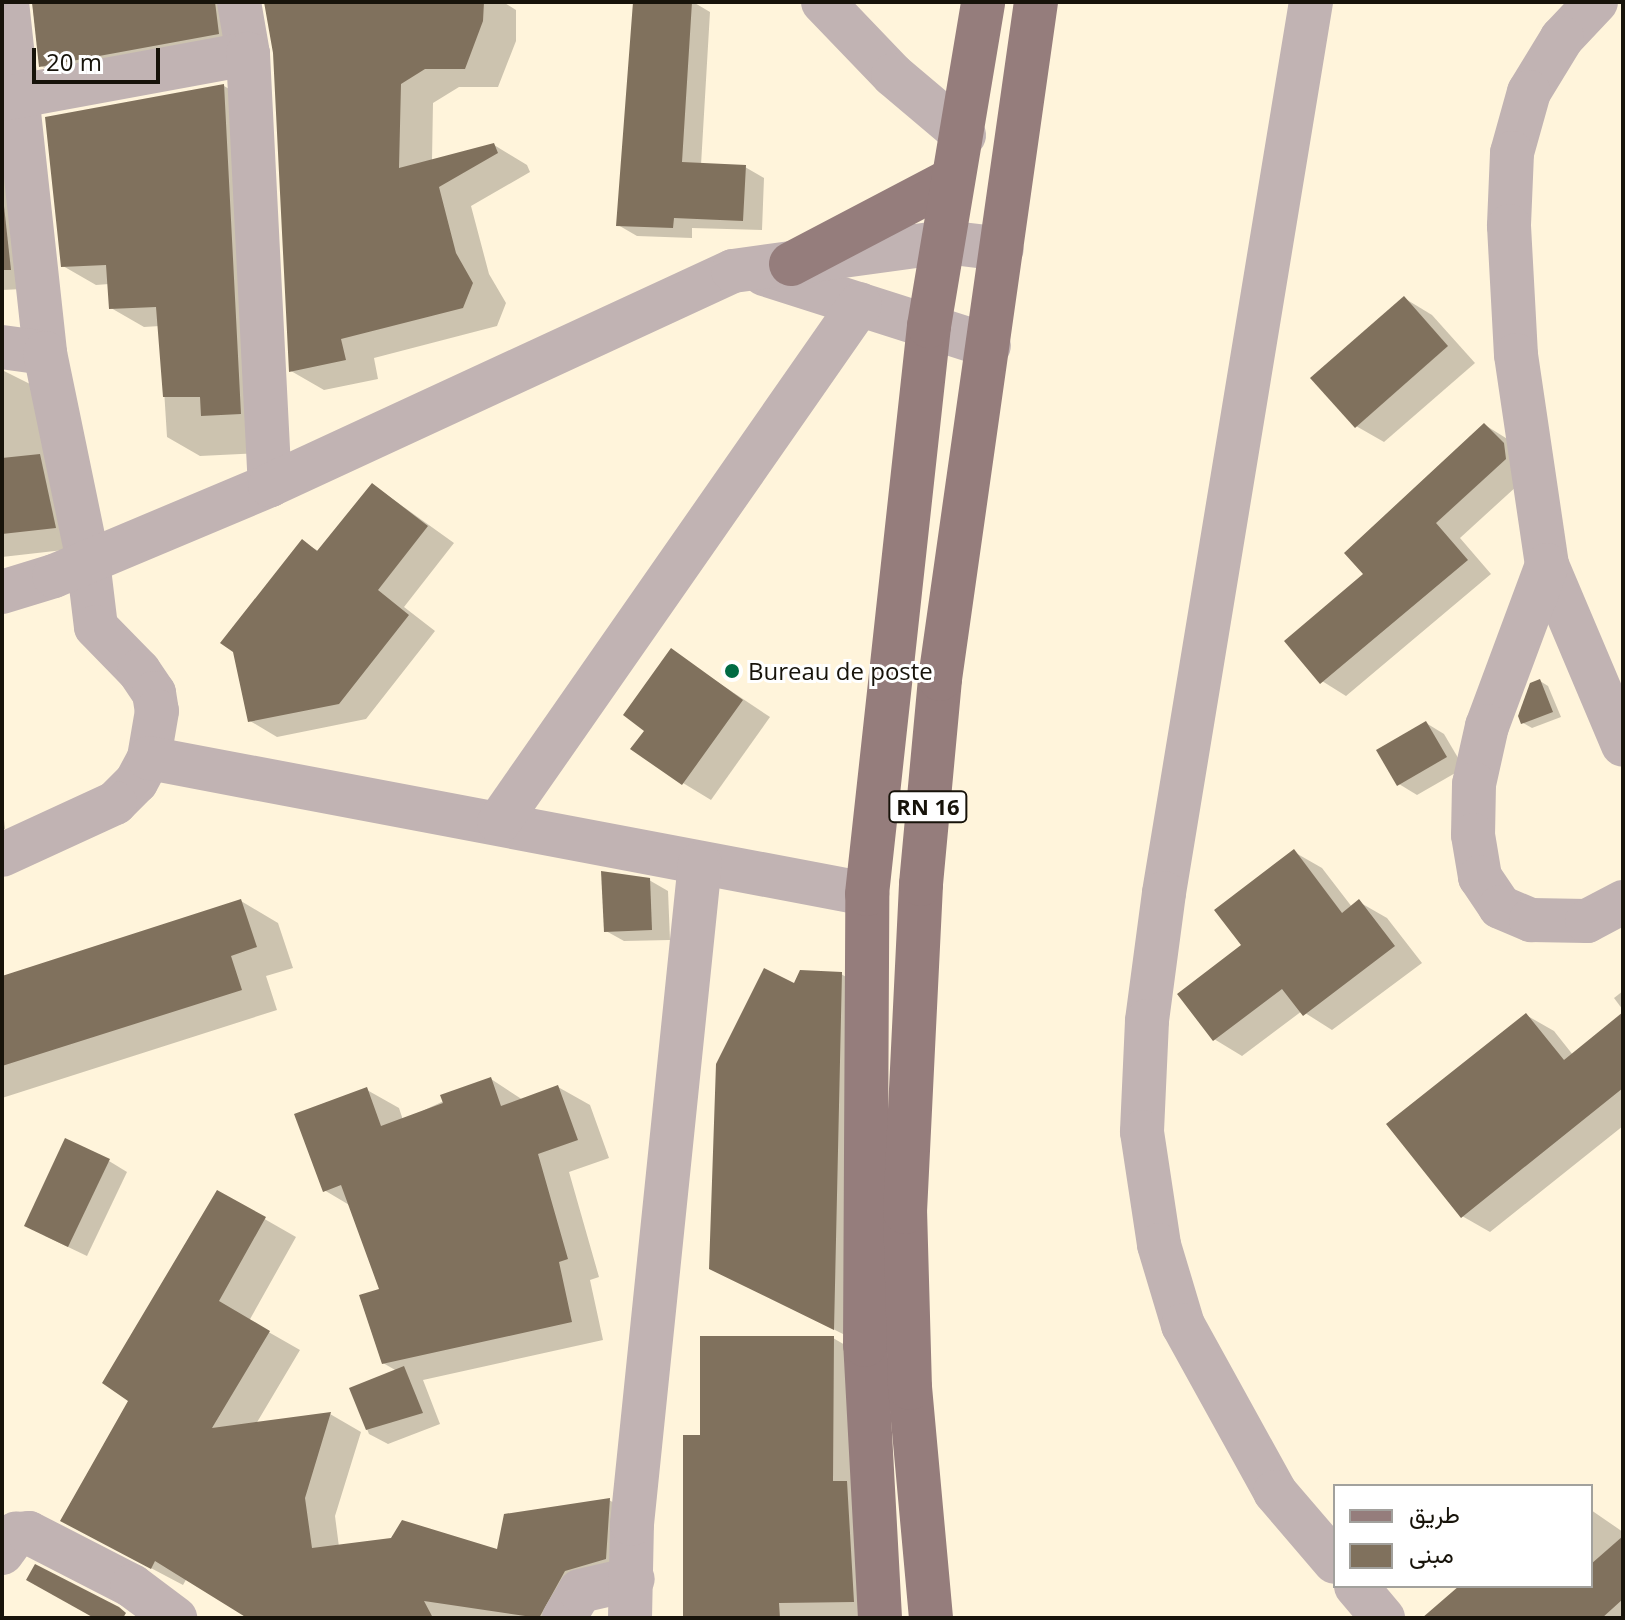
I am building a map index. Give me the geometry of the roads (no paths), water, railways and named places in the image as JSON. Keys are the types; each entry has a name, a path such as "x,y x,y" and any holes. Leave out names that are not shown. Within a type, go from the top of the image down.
{"main road":[{"name":"RN 16","path":"880,1618 865,1345 867,894 929,326 953,179 964,135 983,2"},
{"name":"RN 16","path":"931,1618 910,1388 905,1212 921,884 940,679 1036,2"},
{"path":"772,267 953,179"}],"street":[{"path":"2,855 115,803 136,782 149,758 157,711 154,693 96,627 88,561 45,353 8,99 7,2"},
{"path":"239,2 248,54 270,485"},
{"path":"823,2 893,75 964,135"},
{"path":"1311,2 1164,893 1147,1021 1142,1132 1159,1245 1183,1325 1275,1492 1333,1560"},
{"path":"1596,2 1562,38 1529,92 1512,153 1509,226 1516,355 1547,565 1623,745"},
{"path":"8,99 248,54"},
{"path":"2,592 88,561 270,485 733,271 945,242 1002,249"},
{"path":"772,267 860,304 989,346"},
{"path":"499,822 860,304"},
{"path":"2,347 45,353"},
{"path":"1547,565 1487,726 1474,784 1473,835 1480,877 1500,907 1531,920 1587,921 1623,902"},
{"path":"149,758 867,894"},
{"path":"564,1618 580,1591 631,1598 632,1524 700,863"},
{"path":"2,1553 16,1534 29,1533 132,1586 175,1618"},
{"path":"1358,1588 1383,1618"}],"place":[{"name":"Bureau de poste","path":"732,671"}]}
